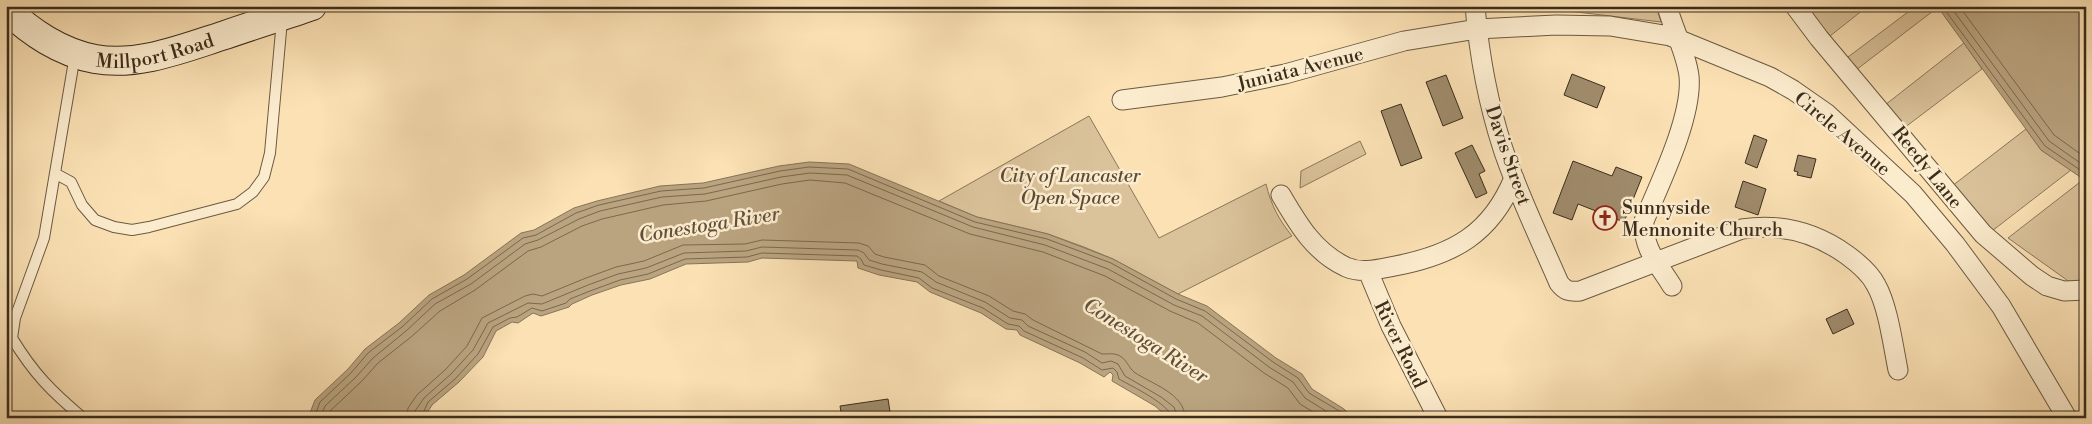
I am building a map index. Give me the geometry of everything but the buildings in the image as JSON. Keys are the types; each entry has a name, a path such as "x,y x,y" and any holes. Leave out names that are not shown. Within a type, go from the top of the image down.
{"main road":[{"name":"Millport Road","path":"6,8 33,31 75,54 112,61 159,55 312,6"}],"street":[{"name":"Davis Street","path":"1475,6 1477,29 1491,109 1503,149 1559,283 1564,289 1571,292 1580,291 1656,260"},
{"path":"1667,6 1689,74 1689,93 1678,138 1644,221 1644,236 1648,251 1656,260 1672,286"},
{"name":"Reedy Lane","path":"1795,6 1819,38 1983,234 2032,276 2047,286 2064,291 2086,290"},
{"name":"Circle Avenue","path":"1477,29 1556,25 1610,26 1651,32 1670,36 1770,77 1793,90 1826,113 1913,194 1955,244 2001,306 2067,418"},
{"name":"Juniata Avenue","path":"1122,100 1240,83 1285,74 1404,42 1477,29"},
{"path":"1280,195 1297,222 1319,250 1347,268 1368,271 1408,264 1444,253 1461,245 1490,220 1507,196 1514,178"},
{"path":"1656,260 1719,236 1760,226 1805,232 1823,240 1854,260 1876,284 1882,301 1898,370"},
{"name":"River Road","path":"1368,271 1391,326 1437,416"}],"lane":[{"path":"56,174 70,182 82,205 95,220 114,228 132,230 148,227 237,204 253,192 264,177 271,144 282,16"},
{"path":"75,54 44,238 16,318 12,338 28,364 50,390 83,418"}],"green space":[{"path":"1609,6 1656,6 1661,22 1568,11"},
{"path":"1805,6 1868,6 1830,36"},
{"path":"1916,6 1937,6 1937,8 1856,70 1848,57"},
{"path":"1964,43 1982,69 1904,128 1885,105"},
{"name":"City of Lancaster Open Space","path":"1089,116 1159,238 1266,184 1276,212 1292,236 1178,294 1113,259 1084,247 1048,234 977,217 939,201"},
{"path":"2026,129 2041,150 2071,170 1992,231 1952,186"},
{"path":"1360,141 1366,154 1300,188 1301,171"},
{"path":"2084,179 2086,181 2085,293 2008,238"}],"water":[{"path":"1937,6 2086,6 2086,181 2041,150"},
{"name":"Conestoga River","path":"809,162 849,164 977,217 1048,234 1113,259 1178,294 1207,306 1276,358 1302,374 1312,389 1344,409 1353,418 1169,418 1155,406 1112,381 1113,375 1110,372 1104,377 1080,363 1020,335 1017,330 1006,329 981,313 930,292 917,282 879,275 858,268 857,261 762,258 748,262 686,264 650,279 621,285 592,295 569,307 541,316 533,313 518,323 512,322 496,331 483,357 459,382 432,405 424,418 308,418 315,400 348,369 365,349 399,323 429,295 464,275 521,233 534,230 574,208 597,201 660,186 703,183 779,166"}],"place":[{"name":"Sunnyside Mennonite Church","path":"1605,218"}]}
